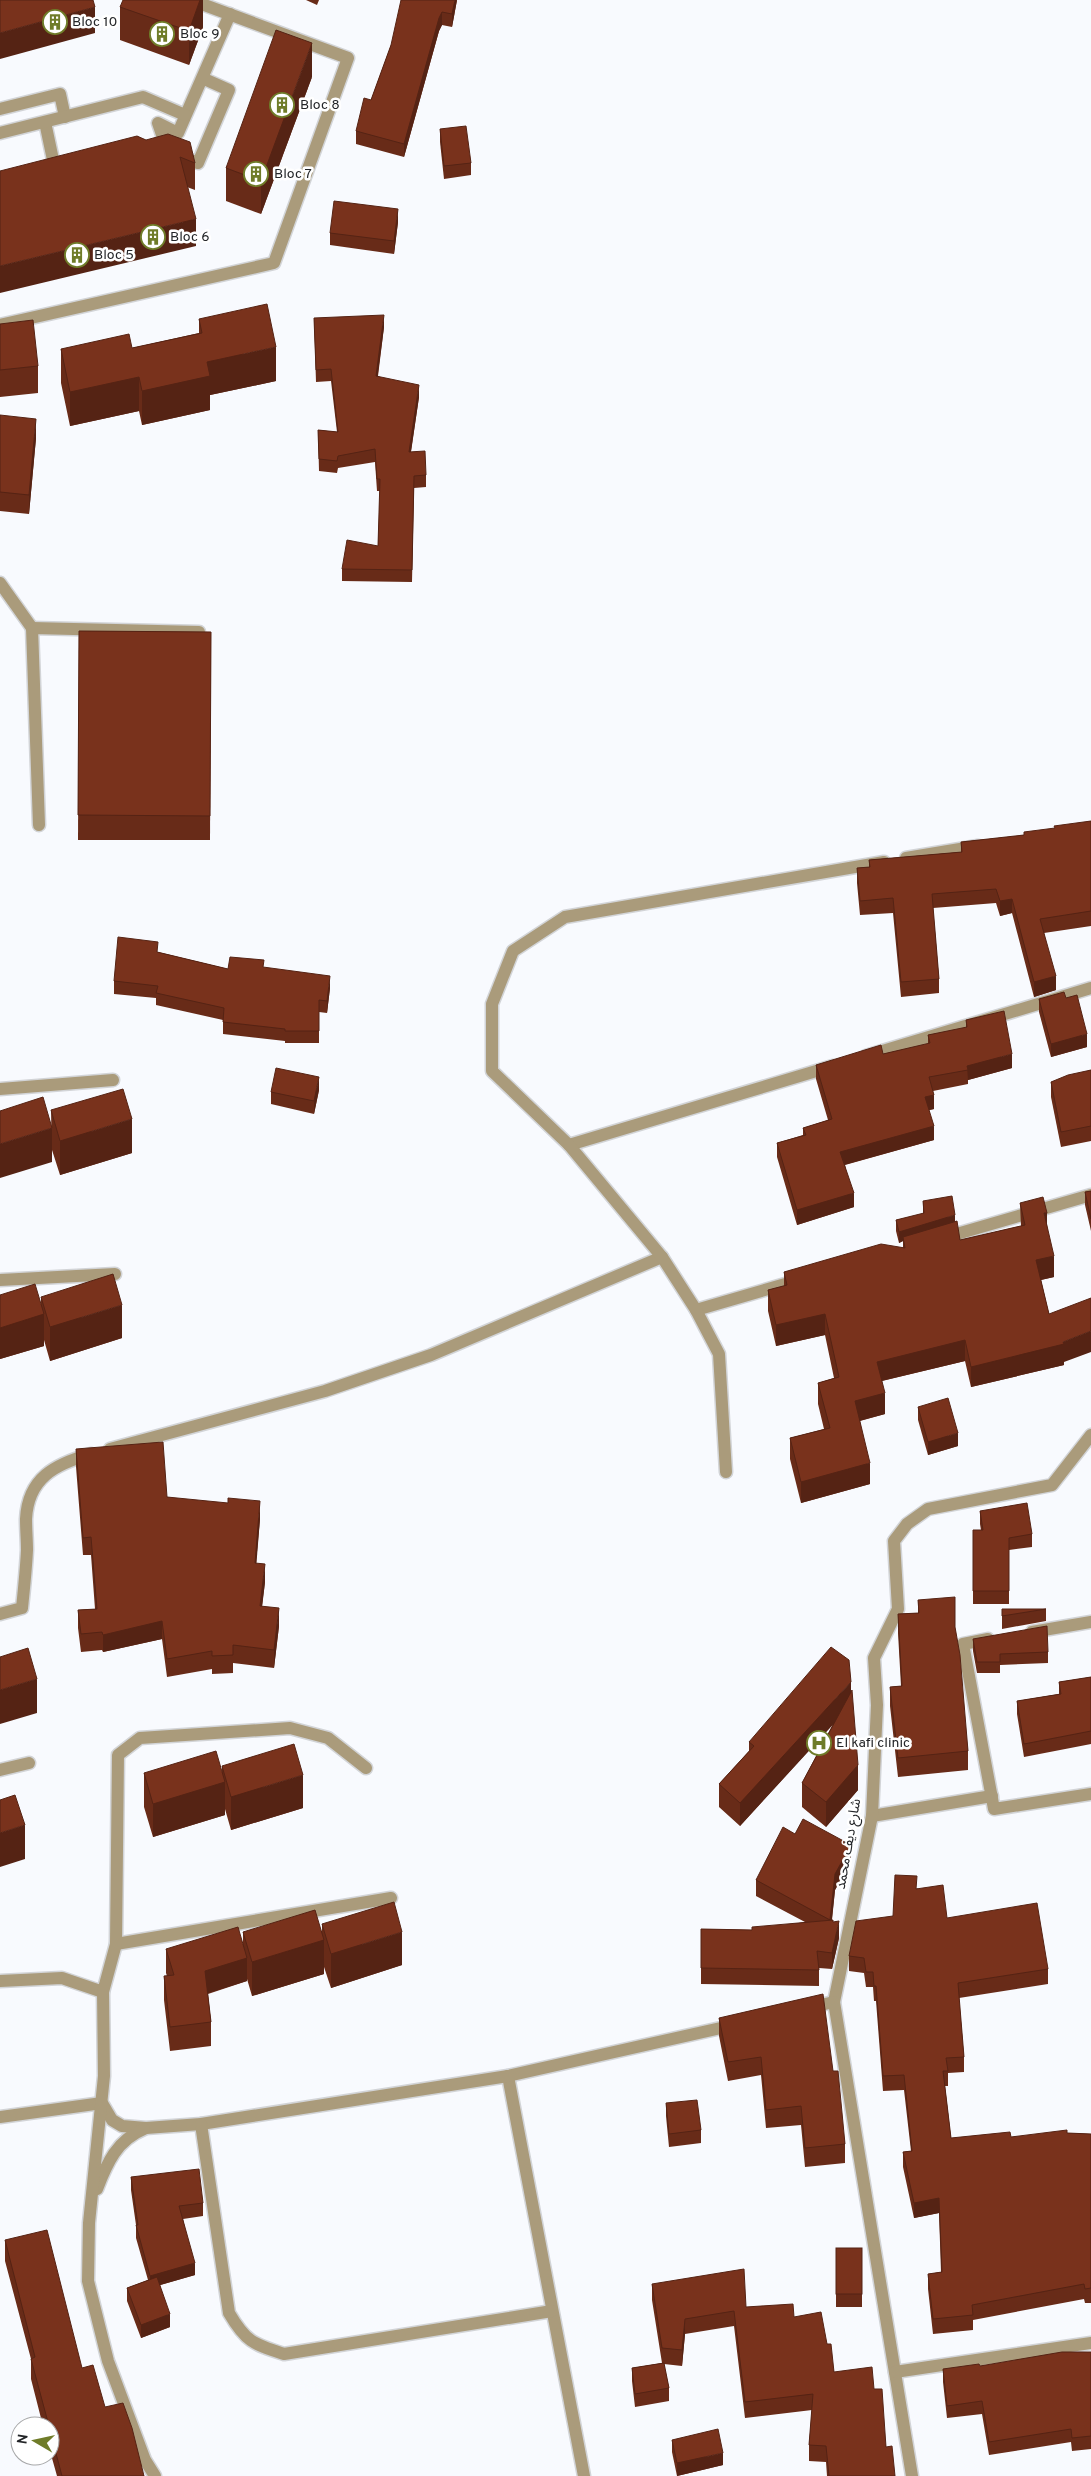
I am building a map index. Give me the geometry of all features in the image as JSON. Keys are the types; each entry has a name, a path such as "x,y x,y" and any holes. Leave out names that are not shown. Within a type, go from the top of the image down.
{"street":[{"path":"0,325 274,263 348,58 191,0"},
{"path":"168,152 158,123 178,134 230,14"},
{"path":"152,156 168,152 198,163 229,90 202,78"},
{"path":"0,109 60,94 66,117"},
{"path":"0,132 143,97 185,115"},
{"path":"45,122 56,176 47,178"},
{"path":"0,583 32,628 39,825"},
{"path":"32,628 199,632"},
{"path":"726,1472 719,1354 696,1310 662,1257 570,1145 492,1071 492,1004 513,951 565,917 994,843"},
{"path":"570,1145 1091,988"},
{"path":"0,1089 113,1080"},
{"path":"931,1242 1091,1196"},
{"path":"0,1614 22,1608 27,1550 26,1518 33,1491 48,1470 68,1460 325,1391 431,1355 662,1257"},
{"path":"0,1280 115,1274"},
{"path":"696,1310 809,1277"},
{"name":"شارع ديف محمد","path":"834,2002 872,1816 877,1705 874,1658 898,1609 894,1541 907,1524 928,1509 1052,1485 1091,1435"},
{"path":"1018,1634 1091,1622"},
{"path":"1000,1637 963,1644 994,1809 1091,1794"},
{"path":"155,2476 145,2460 108,2361 88,2281 92,2203 104,2076 104,1992 116,1944 118,1755 140,1738 290,1728 328,1738 366,1768"},
{"path":"0,1770 29,1763"},
{"path":"872,1816 992,1796"},
{"path":"116,1944 391,1898"},
{"path":"0,1981 62,1978 104,1992"},
{"path":"795,2011 834,2002 912,2476"},
{"path":"102,2103 112,2120 122,2126 146,2128 201,2124 508,2076 747,2022"},
{"path":"508,2076 584,2476"},
{"path":"0,2117 102,2103"},
{"path":"201,2124 229,2313 242,2334 261,2346 284,2354 552,2311"},
{"path":"92,2203 104,2171 122,2142 130,2135 146,2128"},
{"path":"895,2372 1091,2343"}],"building":[{"path":"0,0 93,0 95,7 0,33"},
{"path":"123,0 200,0 189,31 120,7"},
{"path":"401,0 455,0 452,14 442,12 439,18 404,144 356,131 364,98 371,100 391,45"},
{"path":"276,30 312,43 261,181 226,168"},
{"path":"466,126 471,163 444,166 440,129"},
{"path":"168,134 190,142 195,163 180,157 196,219 0,266 0,171 137,136 146,140"},
{"path":"334,201 398,209 394,241 330,233"},
{"path":"267,304 276,347 207,362 210,376 142,391 139,377 70,392 61,349 129,334 132,348 202,333 199,319"},
{"path":"384,315 376,376 419,385 409,452 425,451 426,475 414,476 412,570 342,569 347,540 378,546 380,479 377,479 375,449 338,456 337,461 319,459 318,430 338,432 331,369 316,370 314,318"},
{"path":"33,320 38,366 0,370 0,324"},
{"path":"0,415 36,419 29,495 0,492"},
{"path":"79,631 211,632 210,816 78,815"},
{"path":"1091,821 1091,911 1040,919 1056,976 1034,982 1012,899 1000,901 996,889 932,894 939,979 901,982 893,898 860,901 857,868 870,867 869,860 962,852 961,842 1024,835 1024,832"},
{"path":"118,937 158,942 157,952 228,969 230,957 264,960 263,967 330,976 327,1001 319,1000 319,1031 285,1031 285,1029 223,1022 224,1008 156,993 158,986 114,981"},
{"path":"1064,992 1066,998 1077,995 1087,1034 1051,1044 1039,999"},
{"path":"1004,1011 1012,1054 967,1066 968,1070 929,1077 934,1095 925,1097 934,1126 840,1152 854,1193 797,1210 777,1143 806,1135 803,1128 832,1119 816,1065 881,1045 883,1054 930,1043 928,1035 967,1027 966,1020"},
{"path":"276,1068 319,1077 314,1101 271,1092"},
{"path":"1091,1070 1091,1126 1061,1132 1051,1082 1068,1075"},
{"path":"123,1089 132,1119 60,1141 51,1110"},
{"path":"43,1097 52,1128 0,1144 0,1111"},
{"path":"1091,1191 1091,1219 1085,1192"},
{"path":"952,1196 955,1215 899,1232 896,1220 924,1213 923,1201"},
{"path":"1043,1197 1047,1213 1044,1213 1054,1256 1036,1260 1049,1314 1091,1298 1091,1331 1063,1342 1064,1344 971,1367 965,1340 877,1362 885,1393 855,1401 870,1463 801,1482 790,1438 830,1428 818,1383 839,1377 825,1314 776,1325 768,1290 787,1285 784,1272 881,1244 905,1248 903,1237 957,1221 960,1240 1025,1225 1020,1203"},
{"path":"113,1274 122,1305 50,1327 41,1297"},
{"path":"35,1284 44,1314 0,1328 0,1295"},
{"path":"948,1398 958,1433 928,1442 918,1407"},
{"path":"163,1442 167,1497 228,1503 228,1498 260,1501 255,1563 265,1564 260,1606 279,1608 274,1650 233,1645 233,1655 212,1656 212,1651 167,1659 162,1621 103,1635 102,1632 81,1634 78,1610 97,1609 91,1537 83,1538 76,1449"},
{"path":"1027,1503 1032,1534 1009,1538 1009,1591 973,1591 973,1530 983,1530 980,1511"},
{"path":"955,1597 955,1627 960,1655 968,1751 898,1758 890,1687 902,1686 898,1614 919,1613 918,1600"},
{"path":"1002,1609 1046,1609 1002,1616"},
{"path":"1047,1626 1048,1652 1000,1654 1000,1662 977,1662 973,1639"},
{"path":"831,1647 849,1660 851,1682 740,1803 719,1784 754,1746 749,1742"},
{"path":"28,1648 37,1679 0,1690 0,1657"},
{"path":"1091,1677 1091,1731 1024,1744 1017,1701 1061,1694 1059,1682"},
{"path":"852,1690 858,1765 826,1802 802,1783"},
{"path":"294,1744 303,1775 231,1797 222,1766"},
{"path":"216,1751 225,1782 153,1804 144,1773"},
{"path":"15,1795 25,1825 0,1833 0,1800"},
{"path":"803,1819 851,1845 835,1874 830,1920 756,1880 783,1827 795,1834"},
{"path":"895,1875 917,1876 916,1889 943,1885 947,1918 1037,1903 1048,1969 958,1983 964,2057 946,2058 948,2071 943,2071 951,2138 1010,2132 1011,2137 1067,2130 1067,2133 1091,2134 1091,2288 1085,2289 1084,2284 972,2305 973,2315 933,2319 928,2274 942,2272 939,2198 914,2203 903,2152 912,2151 904,2075 883,2076 876,1986 874,1986 873,1972 866,1972 864,1958 849,1956 856,1921 893,1916"},
{"path":"394,1902 402,1932 331,1954 322,1924"},
{"path":"315,1910 324,1940 252,1962 243,1932"},
{"path":"833,1920 833,1922 839,1921 832,1953 817,1951 819,1970 701,1968 701,1929 752,1930 752,1927"},
{"path":"238,1927 247,1958 205,1971 211,2022 170,2027 164,1976 174,1975 166,1949"},
{"path":"823,1994 833,2071 838,2071 845,2144 805,2148 801,2106 766,2110 761,2057 728,2062 719,2018"},
{"path":"697,2100 701,2130 669,2134 666,2103"},
{"path":"199,2169 203,2203 179,2206 195,2263 150,2276 136,2225 138,2225 131,2177"},
{"path":"47,2230 82,2368 93,2365 105,2407 123,2403 132,2428 144,2476 62,2476 59,2466 60,2416 46,2416 31,2359 35,2357 5,2240"},
{"path":"836,2248 862,2248 862,2294 836,2294"},
{"path":"744,2269 746,2307 793,2304 794,2317 821,2312 827,2344 831,2344 834,2372 872,2367 874,2389 882,2389 886,2447 892,2446 895,2476 829,2476 826,2446 809,2445 813,2394 745,2402 734,2311 685,2319 682,2350 662,2348 652,2284"},
{"path":"157,2277 170,2314 141,2325 127,2288"},
{"path":"1062,2352 1091,2352 1091,2436 1072,2438 1071,2429 989,2442 982,2401 947,2406 943,2369 979,2364 980,2366"},
{"path":"664,2363 669,2388 635,2394 632,2368"},
{"path":"718,2429 723,2453 677,2463 672,2440"}],"place":[{"name":"Bloc 10","path":"55,22"},
{"name":"Bloc 9","path":"162,34"},
{"name":"Bloc 8","path":"282,105"},
{"name":"Bloc 7","path":"256,174"},
{"name":"Bloc 6","path":"153,237"},
{"name":"Bloc 5","path":"77,255"},
{"name":"El kafi clinic","path":"819,1743"}]}
